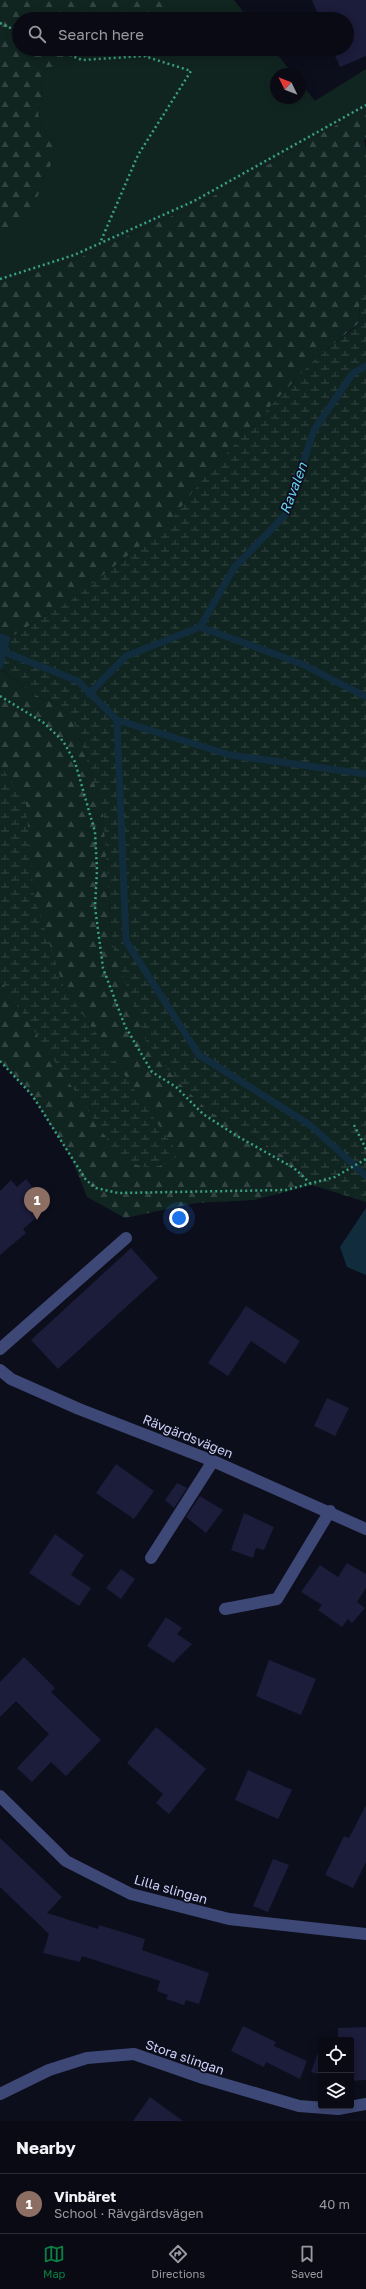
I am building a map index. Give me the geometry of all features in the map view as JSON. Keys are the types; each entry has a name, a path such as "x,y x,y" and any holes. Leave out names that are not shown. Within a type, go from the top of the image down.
{"street":[{"path":"0,1349 126,1238"},
{"name":"Rävgärdsvägen","path":"0,1370 11,1379 79,1408 213,1461 330,1511 366,1529"},
{"path":"151,1558 213,1461"},
{"path":"225,1609 277,1599 330,1511"},
{"name":"Lilla slingan","path":"0,1796 66,1861 131,1894 229,1919 366,1934"},
{"name":"Stora slingan","path":"0,2094 49,2070 87,2058 134,2054 203,2078 300,2106 338,2108 366,2104"}],"path":[{"path":"0,23 12,29"},
{"path":"73,56 82,60 144,56 191,71 138,156 100,243"},
{"path":"0,279 74,254 194,201 366,105"},
{"path":"0,696 44,723 63,741 76,762 95,832 97,870 95,907 103,968 125,1026 152,1072 176,1087 203,1114 237,1136 294,1168 312,1185"},
{"path":"0,1061 32,1095 86,1180 96,1188 118,1193 255,1192 286,1190 312,1185 335,1177 366,1159"},
{"path":"354,1125 366,1149"}],"green space":[{"path":"0,0 164,0 164,12 12,12 12,56 70,56 66,64 45,70 41,80 42,98 38,114 44,131 53,143 53,161 43,179 37,199 29,213 17,225 0,235"},
{"path":"164,0 234,0 243,12 164,12"},
{"path":"70,56 126,56 138,59 150,56 279,56 288,68 270,68 270,104 306,104 306,90 315,101 366,69 366,108 205,201 79,258 24,277 0,282 0,235 37,199 43,179 53,161 53,143 44,131 38,114 42,98 41,80 45,70 66,64"},
{"path":"126,56 150,56 150,57 138,59"},
{"path":"366,108 366,139 364,140 366,149 366,286 360,292 359,323 313,361 206,475 167,525 75,597 11,637 0,633 0,282 24,277 79,258 205,201"},
{"path":"366,286 366,1202 312,1185 293,1161 209,1111 175,1079 146,1041 112,944 103,810 76,727 61,706 33,694 2,670 11,637 75,597 167,525 206,475 313,361 359,324 360,292"},
{"path":"0,669 33,694 61,706 76,727 103,810 112,944 175,1079 209,1111 293,1161 312,1185 254,1200 196,1203 125,1218 87,1197 72,1159 32,1095 0,1061"},
{"path":"0,765 26,803 34,896 63,985 179,1155 163,1165 156,1167 142,1166 119,1157 0,980"}],"water":[{"path":"0,633 11,637 2,670 0,669"},
{"path":"366,1208 366,1275 347,1267 340,1247"}],"building":[{"path":"312,0 366,0 366,56 340,67 335,56 354,56 354,12 317,12"},
{"path":"26,1179 49,1207 23,1229 26,1233 0,1255 0,1191 11,1180 17,1187"},
{"path":"131,1248 158,1278 58,1369 31,1340"},
{"path":"246,1306 300,1341 285,1364 251,1341 228,1376 208,1363"},
{"path":"327,1398 349,1408 335,1436 314,1426"},
{"path":"116,1464 154,1491 134,1519 96,1493"},
{"path":"177,1483 187,1488 174,1508 165,1500"},
{"path":"200,1496 223,1510 206,1533 186,1517"},
{"path":"244,1513 274,1527 264,1550 256,1548 253,1558 231,1550"},
{"path":"55,1534 84,1555 71,1575 91,1588 79,1606 29,1573"},
{"path":"347,1563 366,1574 366,1588 357,1602 365,1608 352,1623 348,1619 342,1627 318,1610 322,1605 301,1592 320,1565 338,1577"},
{"path":"121,1569 135,1579 121,1599 106,1588"},
{"path":"166,1617 182,1628 177,1634 192,1644 173,1663 147,1646"},
{"path":"24,1657 55,1688 51,1692 101,1740 66,1776 51,1762 32,1782 17,1768 49,1734 16,1701 0,1717 0,1682"},
{"path":"269,1660 316,1679 301,1715 256,1696"},
{"path":"156,1727 206,1769 169,1814 156,1803 163,1794 127,1763"},
{"path":"248,1770 292,1790 278,1819 235,1800"},
{"path":"366,1805 366,1862 353,1888 325,1875 344,1836 349,1838"},
{"path":"0,1838 62,1897 47,1913 98,1929 99,1925 145,1939 142,1950 209,1973 199,2004 186,2000 184,2005 166,1999 168,1995 157,1991 160,1981 82,1956 80,1962 43,1953 49,1934 0,1887"},
{"path":"273,1859 289,1865 268,1912 253,1906"},
{"path":"243,2026 276,2042 274,2046 307,2061 300,2079 266,2062 264,2067 231,2051"},
{"path":"366,2027 366,2080 354,2081 354,2037 338,2037 338,2028"},
{"path":"318,2053 318,2074 311,2072"},
{"path":"150,2097 183,2121 133,2121"}],"waterway":[{"name":"Ravalen","path":"89,694 126,656 200,627 234,568 286,514 314,430 353,373 366,366"},
{"name":"Ravalen","path":"200,627 302,664 366,697"},
{"path":"7,653 78,681 117,720 126,941 199,1055 310,1125 366,1176"},
{"name":"Ravalen","path":"117,720 230,755 366,774"}],"place":[{"name":"Vinbäret","path":"37,1220"}]}
